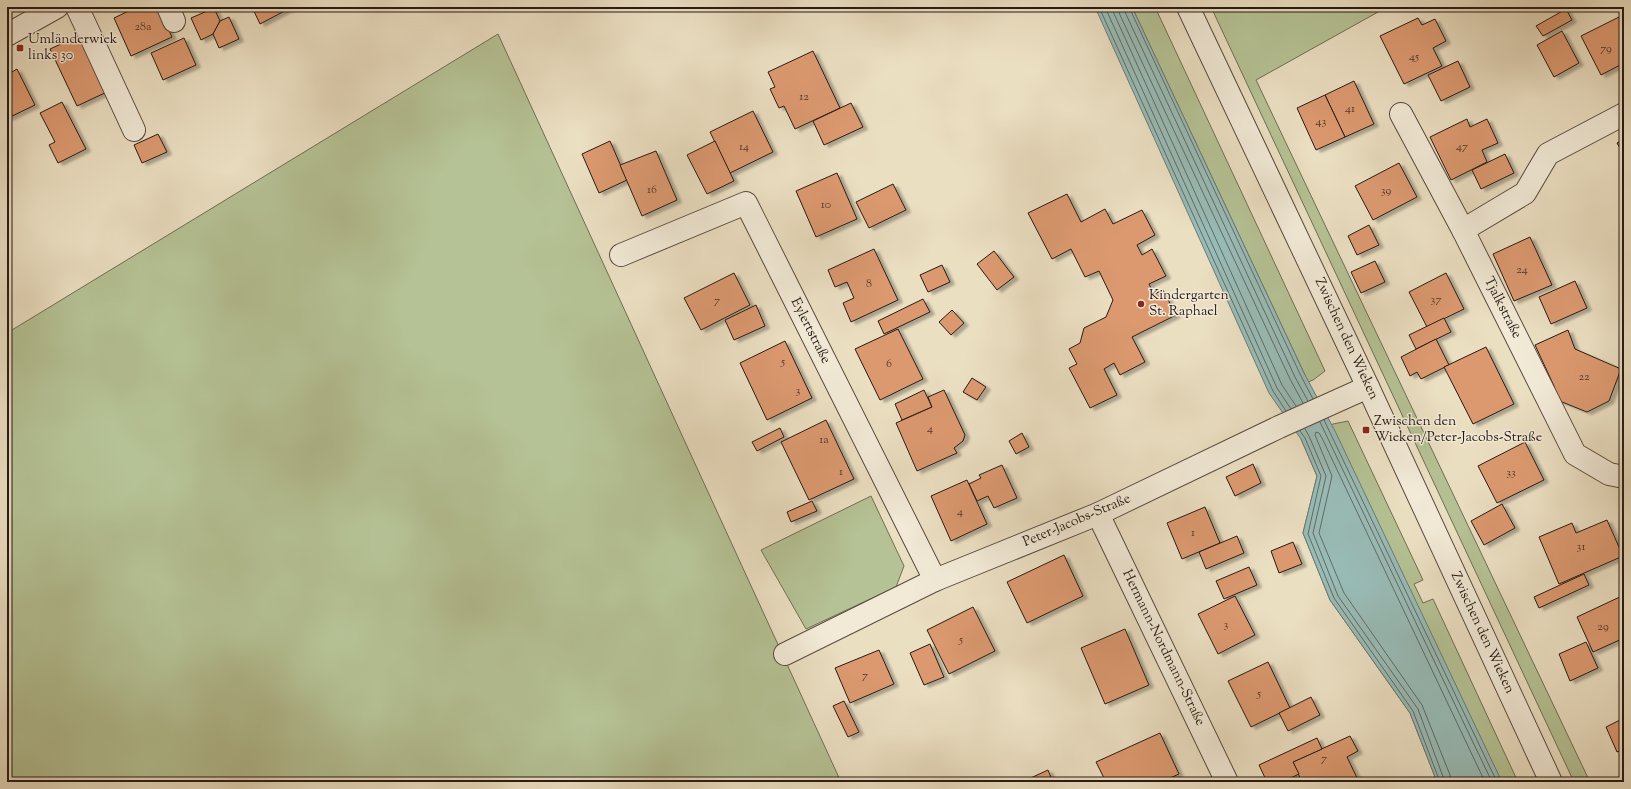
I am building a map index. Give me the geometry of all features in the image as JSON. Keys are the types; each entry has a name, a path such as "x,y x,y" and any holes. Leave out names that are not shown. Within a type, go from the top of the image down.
{"street":[{"path":"7,35 57,7"},
{"path":"77,7 134,130"},
{"name":"Zwischen den Wieken","path":"1188,7 1368,387 1551,782"},
{"name":"Tjalkstraße","path":"1401,114 1463,230 1575,454 1608,474 1624,477"},
{"path":"1463,230 1525,193 1548,154 1624,114"},
{"name":"Eylertstraße","path":"621,256 746,203 935,580"},
{"name":"Peter-Jacobs-Straße","path":"785,654 935,580 1098,514 1279,427 1368,387"},
{"name":"Hermann-Nordmann-Straße","path":"1098,514 1227,782"}],"green space":[{"path":"1132,7 1155,7 1325,371 1313,380 1308,382"},
{"path":"1211,7 1387,7 1256,80 1590,782 1574,782"},
{"path":"498,34 841,782 7,782 7,333"},
{"path":"1348,421 1423,580 1414,584 1423,603 1433,599 1518,782 1437,782 1410,713 1330,600 1303,533 1317,476 1301,439 1333,424"},
{"path":"871,496 904,566 896,587 806,629 761,550"}],"water":[{"path":"1095,7 1132,7 1304,373 1335,431 1502,782 1437,782 1410,713 1330,600 1303,533 1317,476 1301,439 1269,393"}],"building":[{"path":"137,7 158,7 172,37 131,56 114,18"},
{"path":"252,7 292,7 260,24"},
{"path":"214,8 220,21 213,34 201,40 191,18"},
{"path":"1566,9 1572,20 1543,36 1536,26"},
{"path":"1623,15 1624,63 1601,75 1581,36"},
{"path":"229,17 239,39 219,48 213,34 220,21"},
{"path":"1418,18 1422,25 1435,19 1446,41 1433,48 1442,66 1404,84 1380,36"},
{"path":"1562,31 1579,63 1554,77 1537,45"},
{"path":"83,34 109,91 77,106 50,49"},
{"path":"184,38 196,65 163,80 151,53"},
{"path":"813,51 840,108 795,129 784,106 779,108 770,89 775,87 768,72"},
{"path":"1458,61 1470,87 1441,101 1428,75"},
{"path":"17,69 35,105 8,118 7,75"},
{"path":"1354,81 1374,124 1345,137 1325,95"},
{"path":"1325,95 1345,137 1316,150 1297,108"},
{"path":"62,102 86,149 58,163 49,145 55,142 40,113"},
{"path":"851,103 863,127 824,145 813,121"},
{"path":"753,111 773,152 730,173 710,132"},
{"path":"1467,119 1470,127 1487,119 1498,143 1482,150 1487,162 1451,180 1430,137"},
{"path":"158,134 167,152 142,163 134,145"},
{"path":"1624,139 1624,155 1617,143"},
{"path":"610,141 627,180 599,193 582,154"},
{"path":"715,141 734,181 707,194 687,155"},
{"path":"656,151 677,200 642,216 620,165"},
{"path":"1505,154 1514,173 1481,189 1472,170"},
{"path":"1399,163 1417,197 1373,220 1355,186"},
{"path":"837,173 857,219 816,237 796,191"},
{"path":"893,184 906,210 869,228 856,202"},
{"name":"Kindergarten St. Raphael","path":"1067,194 1081,222 1105,209 1113,224 1142,210 1155,235 1137,245 1142,255 1152,249 1166,276 1149,284 1154,294 1163,290 1176,315 1132,337 1145,362 1120,375 1114,363 1104,369 1117,395 1090,408 1069,368 1077,364 1069,349 1080,343 1084,328 1106,317 1113,300 1099,271 1085,277 1071,249 1052,259 1028,213"},
{"path":"1369,225 1379,245 1357,255 1348,236"},
{"path":"1530,237 1552,285 1514,301 1493,254"},
{"path":"874,249 898,300 851,322 843,303 854,298 847,282 835,287 828,270"},
{"path":"994,251 1014,277 997,290 977,264"},
{"path":"1375,261 1385,282 1361,293 1351,272"},
{"path":"942,265 950,282 928,292 920,275"},
{"path":"734,273 750,305 701,330 684,298"},
{"path":"1446,273 1464,309 1427,327 1409,292"},
{"path":"1575,281 1587,308 1551,324 1539,297"},
{"path":"923,299 930,312 884,334 878,321"},
{"path":"756,305 765,326 734,340 725,320"},
{"path":"952,310 964,323 951,335 939,322"},
{"path":"1444,318 1451,332 1416,349 1409,335"},
{"path":"898,329 923,379 880,400 855,349"},
{"path":"1568,330 1575,349 1621,369 1609,401 1587,412 1552,398 1554,386 1535,345"},
{"path":"1436,339 1449,365 1421,379 1417,372 1410,376 1401,357"},
{"path":"785,341 812,398 767,420 740,363"},
{"path":"1486,347 1514,404 1473,424 1444,367"},
{"path":"972,378 986,387 977,400 963,392"},
{"path":"924,390 932,407 902,420 895,404"},
{"path":"944,390 965,435 963,441 954,448 957,453 917,471 896,423 932,407 928,397"},
{"path":"826,420 854,479 809,500 781,442"},
{"path":"780,428 784,437 757,451 752,442"},
{"path":"1022,433 1029,447 1016,454 1009,441"},
{"path":"1525,442 1544,480 1497,503 1478,466"},
{"path":"1253,464 1261,483 1235,496 1226,477"},
{"path":"1002,465 1017,498 994,508 988,496 977,501 969,484 981,478 979,475"},
{"path":"967,480 987,524 951,541 931,496"},
{"path":"812,501 817,511 791,522 787,512"},
{"path":"1502,504 1515,528 1484,545 1471,521"},
{"path":"1205,507 1220,543 1182,559 1167,523"},
{"path":"1607,520 1623,556 1559,584 1539,537 1572,523 1576,533"},
{"path":"1237,536 1244,553 1206,569 1199,552"},
{"path":"1293,542 1302,564 1279,573 1271,551"},
{"path":"1064,555 1083,596 1027,623 1007,582"},
{"path":"1249,567 1257,585 1224,599 1216,581"},
{"path":"1584,574 1589,585 1539,608 1534,597"},
{"path":"1624,595 1624,638 1593,652 1577,617"},
{"path":"1235,596 1255,635 1218,654 1198,614"},
{"path":"973,607 995,651 949,674 927,630"},
{"path":"1125,629 1149,685 1105,704 1081,648"},
{"path":"1586,642 1598,668 1570,681 1559,654"},
{"path":"930,644 944,677 924,685 910,653"},
{"path":"879,650 894,684 850,703 835,668"},
{"path":"1268,662 1290,708 1251,727 1228,681"},
{"path":"1311,697 1320,715 1288,731 1279,713"},
{"path":"844,701 859,732 848,737 833,706"},
{"path":"1624,718 1624,749 1617,752 1606,727"},
{"path":"1160,733 1179,774 1161,782 1106,782 1096,762"},
{"path":"1350,736 1358,751 1347,757 1359,782 1302,782 1293,762"},
{"path":"1317,738 1322,749 1293,762 1299,774 1282,782 1267,782 1259,765"},
{"path":"1048,770 1053,782 1022,782"}],"place":[{"name":"Umländerwiek links 30","path":"20,48"},
{"name":"Kindergarten St. Raphael","path":"1141,304"},
{"name":"Zwischen den Wieken/Peter-Jacobs-Straße","path":"1366,430"}]}
